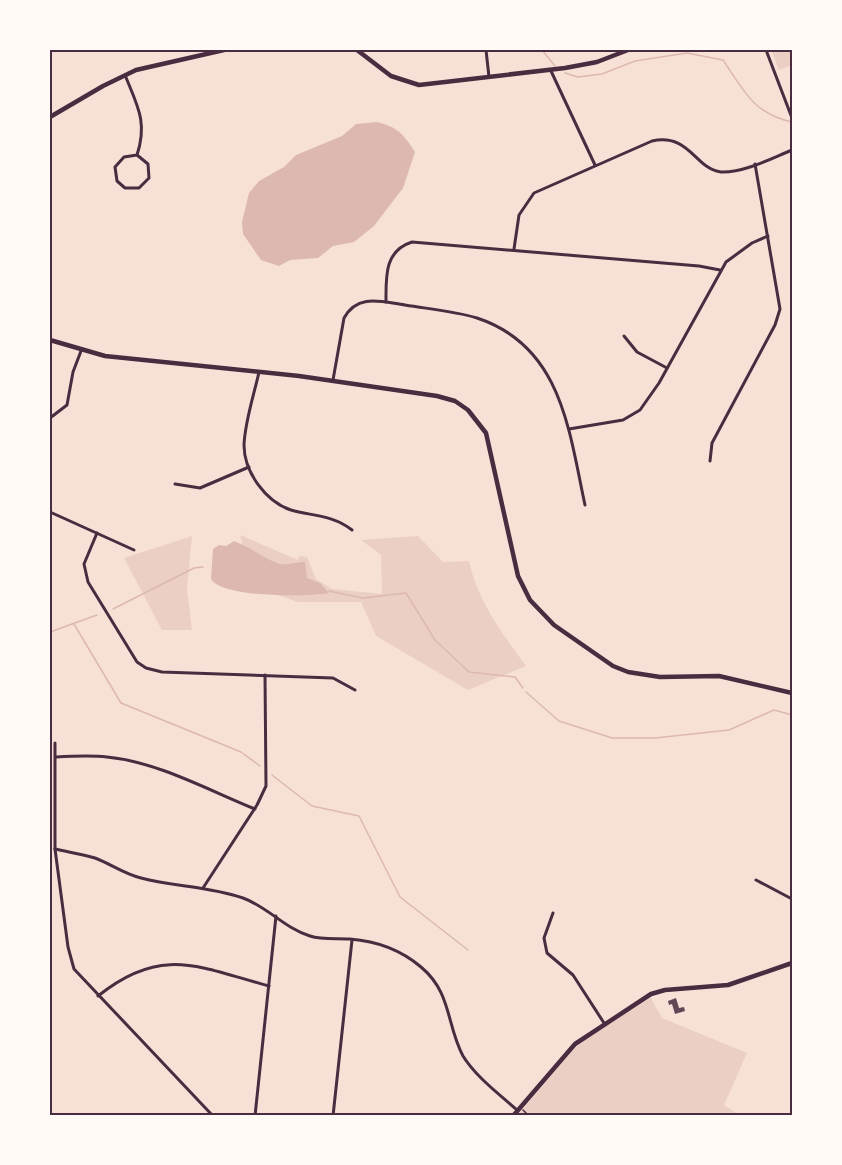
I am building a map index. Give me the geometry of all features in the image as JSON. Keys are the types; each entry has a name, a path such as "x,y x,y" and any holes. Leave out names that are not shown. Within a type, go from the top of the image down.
{"street":[{"path":"50,117 125,75 224,50"},
{"path":"357,50 391,76 410,84 423,85 551,71 597,62 628,50"},
{"path":"486,50 489,77"},
{"path":"766,50 792,116"},
{"path":"551,71 595,165"},
{"path":"125,75 143,126 137,155"},
{"path":"514,249 517,219 529,197 543,187 646,143 664,139 678,142 719,171 755,164 792,150"},
{"path":"137,155 146,162 149,176 142,187 128,189 117,181 115,167 124,157 137,155"},
{"path":"710,461 712,443 779,315 755,164"},
{"path":"569,429 615,422 636,414 648,401 720,270 734,254 768,236"},
{"path":"386,302 390,260 396,250 407,244 419,242 699,266 720,270"},
{"path":"333,380 342,322 348,311 361,302 386,302 475,318 513,337 536,358 549,376 560,396 585,505"},
{"path":"624,336 637,352 667,368"},
{"path":"50,340 81,351 145,362 333,380 447,398 461,404 474,415 489,443 508,542 520,582 542,613 581,646 613,666 639,675 719,676 792,693"},
{"path":"50,418 67,405 73,372 81,351"},
{"path":"259,372 244,446 249,467 256,482 274,501 299,512 331,518 352,530"},
{"path":"175,484 200,488 249,467"},
{"path":"50,512 134,550"},
{"path":"97,533 85,560 85,573 137,662 157,671 333,678 355,690"},
{"path":"203,888 255,809 267,781 265,675"},
{"path":"55,743 55,849 71,959 77,973 213,1116"},
{"path":"56,757 97,756 125,760 161,771 255,809"},
{"path":"55,849 95,858 138,878 203,888 259,904 309,936 352,939 392,949 422,968 441,991 463,1055 482,1079 518,1109"},
{"path":"756,880 792,899"},
{"path":"553,913 544,938 548,953 573,975 604,1023"},
{"path":"255,1116 276,916"},
{"path":"333,1116 352,939"},
{"path":"98,996 133,972 169,963 200,968 269,986"},
{"path":"513,1116 568,1050 604,1023 657,992 728,985 792,963"}],"path":[{"path":"518,1109 529,1116"}],"shaded area":[{"path":"771,50 792,50 792,65 779,70"},
{"path":"377,122 399,132 415,152 403,188 374,226 354,242 333,246 318,258 290,260 279,266 261,260 243,234 242,222 249,193 259,181 284,167 296,155 342,136 356,124"},
{"path":"240,535 298,560 299,556 307,557 316,579 332,589 382,594 381,555 361,540 418,536 443,562 469,561 485,604 526,666 468,690 376,636 361,602 297,602 231,577 243,546"},
{"path":"192,536 187,589 192,630 162,630 124,558"},
{"path":"234,541 277,563 305,562 307,578 320,583 329,593 266,595 231,590 218,585 211,579 213,549 219,545 226,546"},
{"path":"651,998 662,1018 747,1053 724,1105 739,1115 517,1116 575,1048 594,1032"}],"building":[{"path":"676,998 679,1008 684,1007 685,1011 675,1014 672,1004 669,1005 668,1001"}],"waterway":[{"path":"542,50 555,66"},
{"path":"565,73 578,77 602,74 635,61 687,53 723,60 751,100 768,113 792,122"},
{"path":"113,609 194,568 203,567"},
{"path":"329,591 363,598 406,593 435,640 469,672 515,677 523,688"},
{"path":"50,632 97,615"},
{"path":"74,624 121,703 241,752 260,766"},
{"path":"526,692 559,721 612,738 655,738 729,730 774,710 792,715"},
{"path":"272,775 312,806 359,816 400,897 468,950"}]}
